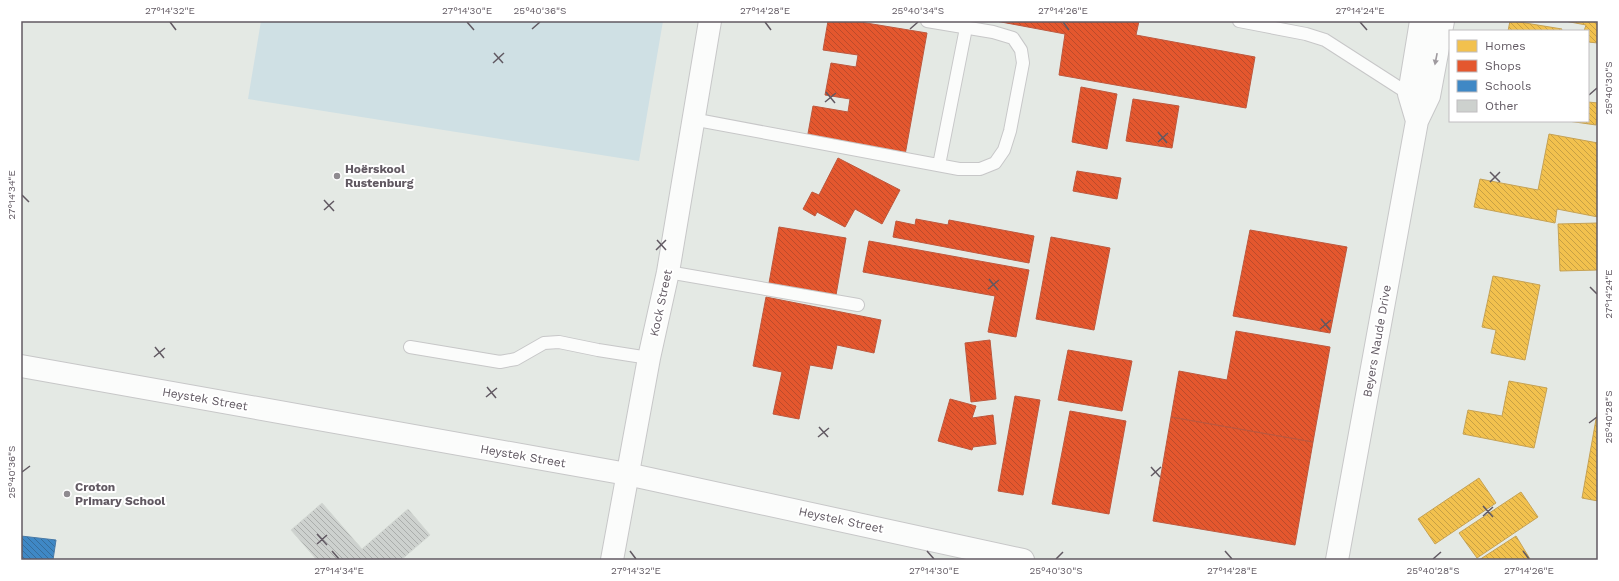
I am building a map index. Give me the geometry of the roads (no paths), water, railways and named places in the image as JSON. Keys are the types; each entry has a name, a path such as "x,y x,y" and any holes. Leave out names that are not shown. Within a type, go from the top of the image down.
{"street":[{"name":"Kock Street","path":"612,560 649,358 668,272 692,119 710,21"},
{"name":"Beyers Naude Drive","path":"1417,121 1409,94 1421,21"},
{"name":"Beyers Naude Drive","path":"1337,560 1417,121 1429,96 1443,21"},
{"name":"Heystek Street","path":"21,366 627,474 961,553 1023,560"}],"lane":[{"path":"692,119 959,169 980,169 995,162 1004,150 1010,131 1023,63 1021,50 1013,38 993,32 926,21"},
{"path":"1239,21 1306,34 1325,40 1409,94"},
{"path":"939,165 966,28"},
{"path":"668,272 858,305"},
{"path":"410,347 500,362 516,359 544,343 559,342 649,358"}],"place":[{"name":"Hoërskool Rustenburg","path":"337,176"},
{"name":"Croton Primary School","path":"67,494"}]}
